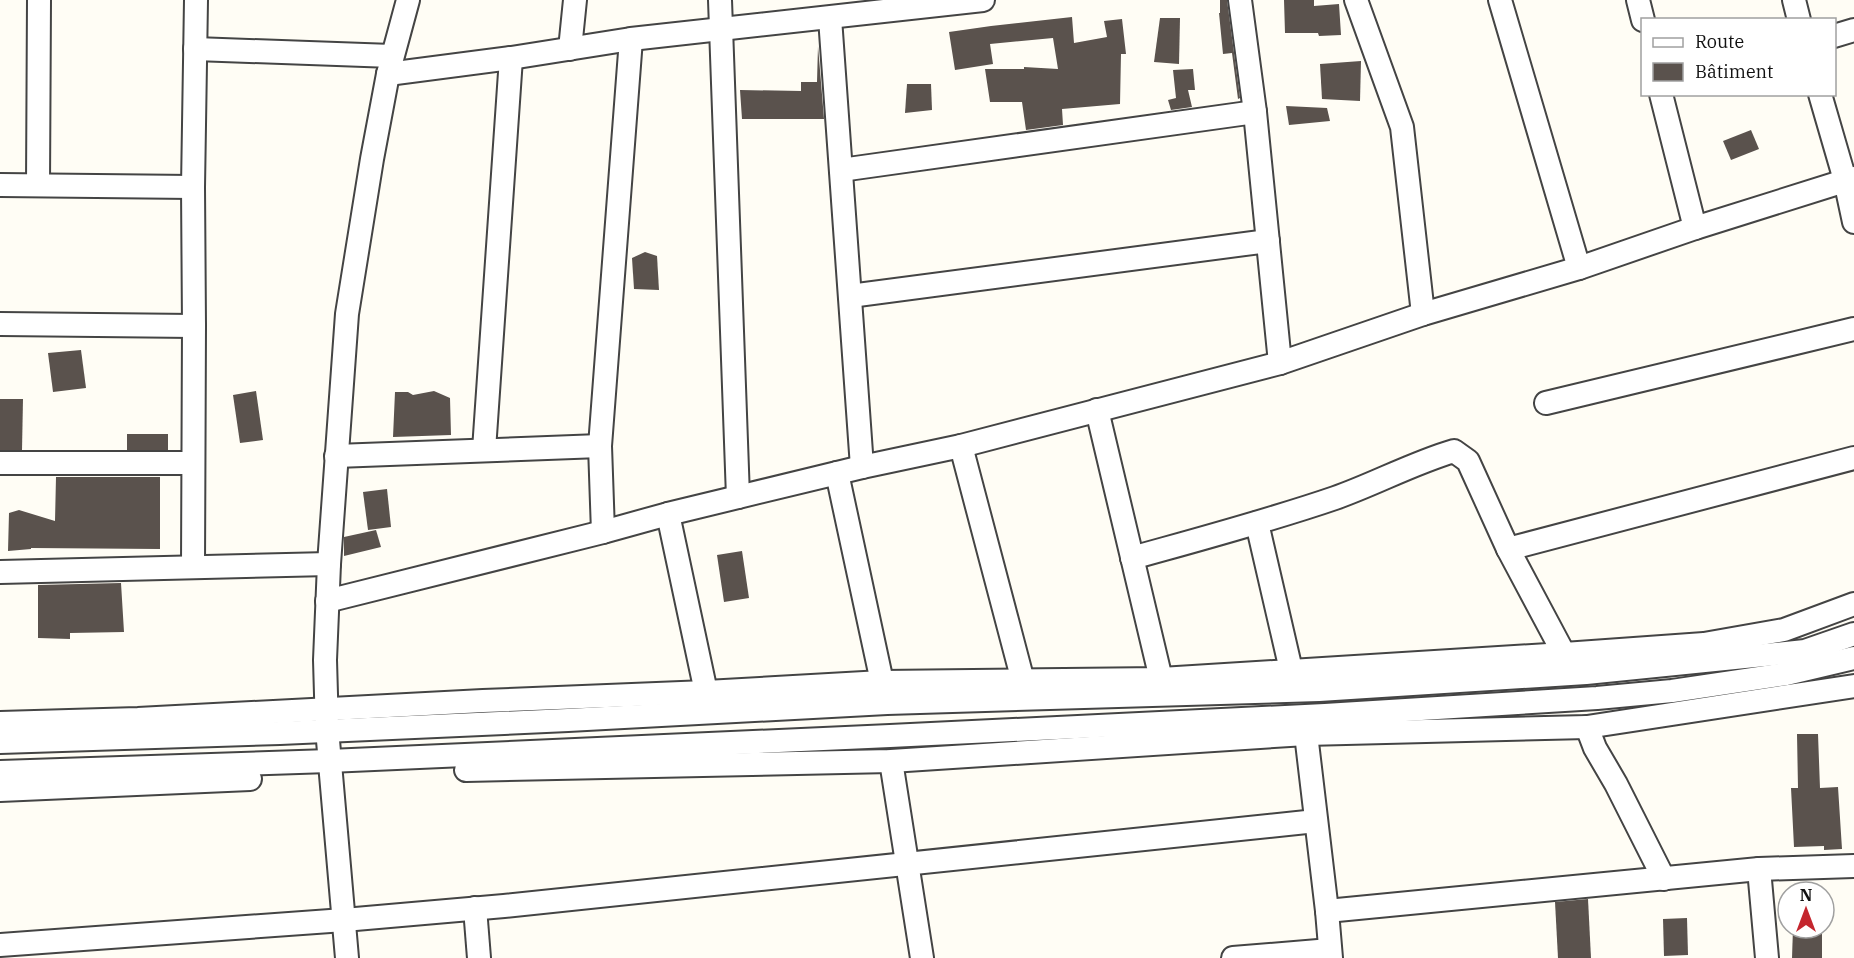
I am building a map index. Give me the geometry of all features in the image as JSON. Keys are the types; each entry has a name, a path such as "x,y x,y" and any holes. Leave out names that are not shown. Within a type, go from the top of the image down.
{"street":[{"path":"38,185 39,0"},
{"path":"192,567 194,326 192,187 196,0"},
{"path":"347,958 327,719 325,660 329,564 347,314 390,65 408,0"},
{"path":"570,49 575,0"},
{"path":"720,0 738,497"},
{"path":"195,49 390,65 511,58 631,39 983,0"},
{"path":"1240,0 1255,112 1280,363"},
{"path":"1356,0 1402,127 1423,314"},
{"path":"1500,0 1579,268"},
{"path":"1638,0 1642,18"},
{"path":"1794,0 1798,18"},
{"path":"830,18 862,467"},
{"path":"1836,35 1854,30"},
{"path":"603,532 600,446 631,39"},
{"path":"484,450 511,58"},
{"path":"1662,96 1695,228"},
{"path":"1821,96 1850,179 1854,222"},
{"path":"841,170 1255,112"},
{"path":"327,601 668,514 862,467 961,446 1280,363 1423,314 1579,268 1695,228 1850,179"},
{"path":"0,185 192,187"},
{"path":"850,296 1268,241"},
{"path":"0,324 194,326"},
{"path":"1546,403 1854,329"},
{"path":"1097,410 1161,679"},
{"path":"336,456 600,446"},
{"path":"961,446 1023,681"},
{"path":"1132,558 1257,523 1337,497 1431,458 1454,451 1468,460 1508,549 1564,654"},
{"path":"1508,549 1854,458"},
{"path":"0,463 193,463"},
{"path":"837,473 882,682"},
{"path":"668,514 706,693"},
{"path":"1257,523 1291,670"},
{"path":"0,572 329,564"},
{"path":"0,742 280,733 327,719 882,682 1161,679 1564,654 1715,642 1784,630 1854,604"},
{"path":"0,723 138,719 568,720 887,703 1319,690 1586,673 1805,651 1854,634"},
{"path":"0,790 330,768 1597,698 1672,691 1774,676 1854,658"},
{"path":"0,772 330,768 474,770 891,761 1306,734 1587,726 1854,686"},
{"path":"1587,726 1595,748 1616,784 1664,879"},
{"path":"1233,958 1330,954 1328,911 1306,734"},
{"path":"891,761 922,958"},
{"path":"0,945 475,908 1316,821"},
{"path":"1328,911 1759,869 1854,866"},
{"path":"1759,869 1767,958"},
{"path":"475,908 479,958"}],"building":[{"path":"1220,0 1227,0 1240,98 1238,99 1232,53 1223,54"},
{"path":"1284,0 1314,0 1314,6 1339,4 1341,35 1285,33"},
{"path":"1072,17 1074,43 1107,37 1104,21 1122,19 1126,54 1121,54 1120,104 1062,109 1063,125 1026,130 1022,102 990,102 985,69 1024,69 1024,67 1058,69 1053,38 990,44 993,64 955,70 949,32"},
{"path":"1160,18 1180,18 1179,64 1154,62"},
{"path":"818,46 824,119 742,119 740,90 801,91 801,82 817,82"},
{"path":"1361,61 1360,101 1322,99 1320,64"},
{"path":"1193,69 1195,90 1188,90 1192,107 1171,110 1168,100 1176,98 1173,70"},
{"path":"907,84 931,84 932,110 905,113"},
{"path":"1286,106 1327,108 1330,121 1289,125"},
{"path":"1751,130 1759,149 1731,160 1723,141"},
{"path":"645,252 657,256 659,290 634,289 632,258"},
{"path":"81,350 86,388 53,392 48,353"},
{"path":"256,391 263,440 240,443 233,395"},
{"path":"434,391 450,398 451,435 393,437 395,392 408,392 413,395"},
{"path":"0,399 23,399 22,450 0,450"},
{"path":"127,434 168,434 168,450 127,450"},
{"path":"56,477 160,477 160,549 31,548 8,551 9,513 19,510 55,521"},
{"path":"387,489 391,527 368,530 363,492"},
{"path":"376,530 381,547 344,556 344,537"},
{"path":"742,551 749,598 724,602 717,555"},
{"path":"121,583 124,632 70,633 70,639 38,638 38,585"},
{"path":"1797,734 1818,734 1820,788 1838,787 1842,849 1824,850 1824,846 1794,847 1791,788 1798,788"},
{"path":"1588,899 1591,958 1558,958 1555,902"},
{"path":"1687,918 1688,955 1664,956 1663,919"},
{"path":"1793,940 1822,940 1822,958 1792,958"}]}
